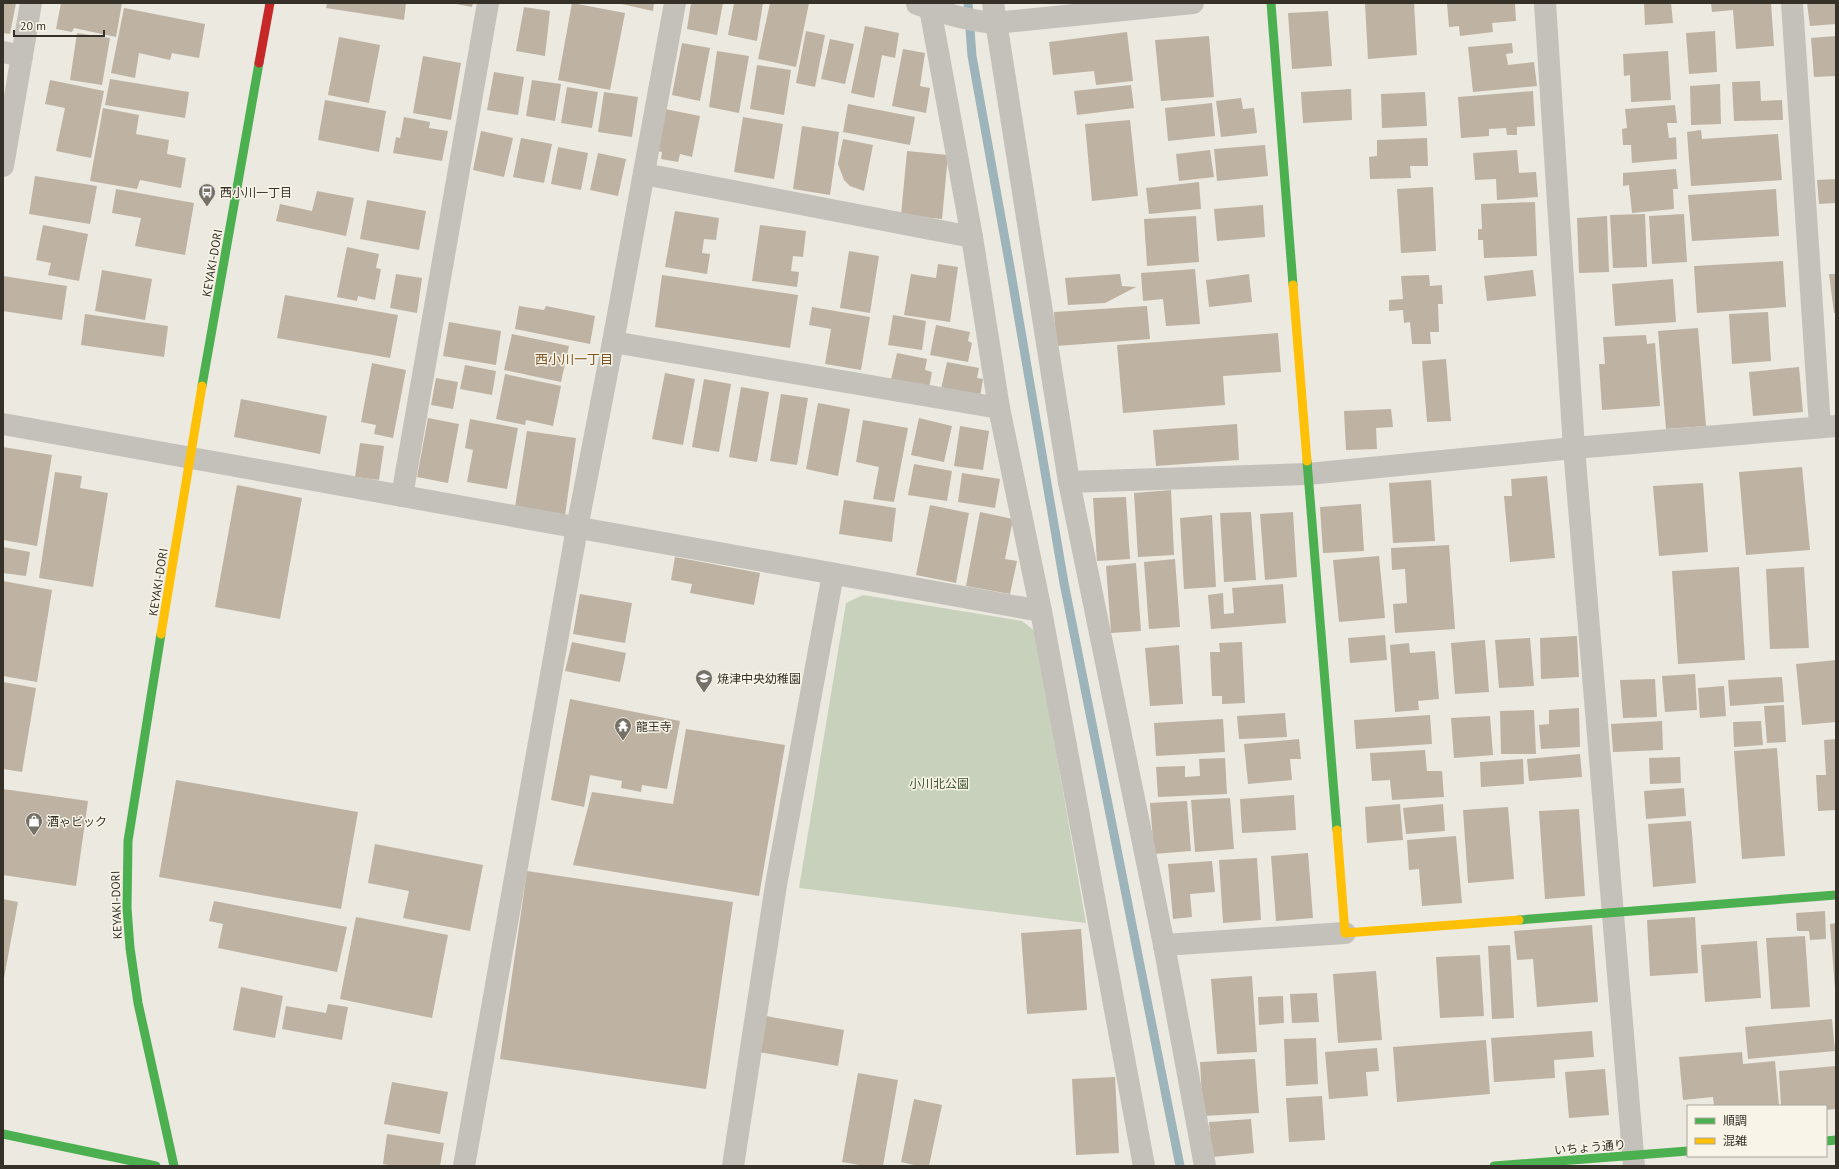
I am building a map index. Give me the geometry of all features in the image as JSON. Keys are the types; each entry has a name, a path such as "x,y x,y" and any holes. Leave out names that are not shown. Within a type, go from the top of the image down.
{"street":[{"path":"3,166 12,54 31,3"},
{"name":"KEYAKI-DORI","path":"174,1166 138,1000 130,947 126,891 128,841 190,457 270,3"},
{"path":"402,496 488,3"},
{"path":"464,1166 577,528 613,342 675,3"},
{"path":"1144,1166 1041,611 999,408 972,237 928,7 990,16 1193,3"},
{"path":"1271,3 1345,933"},
{"path":"1545,3 1574,448 1633,1161"},
{"path":"1069,482 1308,474 1574,448 1828,426 1792,3"},
{"path":"990,16 1069,482 1164,945 1205,1166"},
{"path":"644,174 972,237"},
{"path":"613,342 999,408"},
{"path":"3,424 1041,611"},
{"path":"733,1166 776,884 833,574"},
{"path":"1164,945 1345,933 1836,895"},
{"path":"3,1134 156,1166"},
{"name":"いちょう通り","path":"1494,1166 1633,1161 1687,1151"}],"green space":[{"name":"小川北公園","path":"863,595 1022,621 1035,631 1086,923 799,888 846,603"}],"building":[{"path":"3,3 16,3 10,34 3,33"},
{"path":"61,3 122,3 116,37 74,28 72,32 56,29"},
{"path":"327,3 406,3 404,20 326,8"},
{"path":"451,3 473,3 472,7"},
{"path":"572,3 625,13 610,90 558,80"},
{"path":"617,3 654,3 653,11"},
{"path":"691,3 723,3 717,35 687,29"},
{"path":"734,3 763,3 757,41 728,35"},
{"path":"770,3 809,3 796,67 758,59"},
{"path":"1365,3 1414,3 1417,55 1368,59"},
{"path":"1447,3 1515,3 1516,21 1492,23 1493,32 1460,36 1459,26 1449,27"},
{"path":"1644,3 1671,3 1673,23 1645,25"},
{"path":"1711,3 1771,3 1774,46 1736,49 1733,10 1712,12"},
{"path":"1807,3 1836,3 1836,24 1810,26"},
{"path":"524,7 550,11 545,56 516,51"},
{"path":"124,8 205,24 199,58 172,53 170,60 139,53 135,78 111,73"},
{"path":"1328,11 1332,66 1292,69 1288,13"},
{"path":"865,26 899,33 895,58 882,55 874,98 851,93"},
{"path":"806,31 825,35 815,87 796,83"},
{"path":"1715,31 1717,72 1689,74 1686,33"},
{"path":"1127,32 1133,81 1096,85 1094,71 1053,75 1049,42"},
{"path":"77,33 110,38 102,85 70,80"},
{"path":"1209,36 1214,97 1161,101 1155,40"},
{"path":"1836,36 1836,76 1814,77 1811,38"},
{"path":"339,37 380,45 369,103 328,95"},
{"path":"830,39 854,44 845,84 821,79"},
{"path":"682,43 710,48 700,101 672,95"},
{"path":"1512,43 1513,53 1506,54 1508,65 1534,62 1537,86 1473,92 1468,47"},
{"path":"903,49 925,53 920,86 930,88 926,113 892,106"},
{"path":"717,51 749,56 739,113 709,107"},
{"path":"1668,51 1671,100 1631,102 1630,75 1624,76 1623,54"},
{"path":"423,56 461,63 451,120 413,113"},
{"path":"757,65 791,70 784,115 750,109"},
{"path":"494,72 524,77 518,115 487,110"},
{"path":"110,79 189,92 185,118 105,105"},
{"path":"50,80 104,91 91,158 56,151 65,108 45,104"},
{"path":"532,80 561,84 555,121 526,116"},
{"path":"1760,81 1761,101 1782,100 1783,120 1734,121 1732,82"},
{"path":"1720,84 1721,124 1691,125 1690,86"},
{"path":"1131,85 1134,108 1077,115 1074,91"},
{"path":"567,87 598,92 592,128 561,123"},
{"path":"1351,89 1352,120 1303,123 1301,92"},
{"path":"1533,91 1535,126 1517,127 1517,135 1507,135 1506,128 1489,129 1489,136 1461,138 1458,97"},
{"path":"604,92 638,97 632,137 598,132"},
{"path":"1425,92 1427,126 1382,128 1381,94"},
{"path":"1241,98 1243,109 1254,108 1257,133 1221,137 1216,101"},
{"path":"325,100 386,111 379,152 318,140"},
{"path":"1212,103 1215,136 1168,141 1165,108"},
{"path":"848,104 915,117 910,145 843,132"},
{"path":"1675,105 1677,123 1667,123 1669,138 1676,137 1677,159 1632,163 1631,145 1623,145 1622,129 1627,128 1625,109"},
{"path":"103,108 139,115 136,134 169,140 167,154 186,158 181,188 140,180 137,189 90,181"},
{"path":"665,109 700,116 692,157 680,154 678,162 661,159 662,152 657,151"},
{"path":"404,117 430,122 429,128 448,131 442,161 393,153 396,137 400,138"},
{"path":"743,117 783,124 774,179 734,172"},
{"path":"1130,120 1138,196 1092,201 1085,124"},
{"path":"802,126 839,132 830,195 793,189"},
{"path":"1701,130 1702,139 1778,134 1782,180 1691,186 1687,132"},
{"path":"481,131 513,138 504,177 473,170"},
{"path":"521,138 552,144 544,183 513,177"},
{"path":"1427,138 1428,166 1410,166 1411,178 1370,179 1369,157 1377,156 1377,140"},
{"path":"843,139 873,145 864,191 850,186 844,180 838,164"},
{"path":"1265,145 1268,176 1217,181 1214,149"},
{"path":"558,147 588,153 581,190 551,184"},
{"path":"1210,150 1214,177 1179,181 1176,154"},
{"path":"1517,150 1519,173 1536,172 1538,197 1497,200 1496,179 1475,180 1473,153"},
{"path":"907,151 948,155 942,219 901,215"},
{"path":"598,153 626,159 618,196 590,190"},
{"path":"1676,169 1678,189 1673,189 1674,209 1632,213 1629,185 1623,186 1623,173"},
{"path":"35,176 97,186 90,224 29,214"},
{"path":"1836,179 1836,203 1819,204 1817,180"},
{"path":"1199,182 1201,209 1149,214 1146,188"},
{"path":"1433,187 1436,251 1401,253 1397,189"},
{"path":"116,189 194,203 185,255 135,246 141,218 112,213"},
{"path":"1776,189 1779,236 1692,241 1688,195"},
{"path":"317,191 354,198 346,236 276,221 280,204 312,211"},
{"path":"367,200 426,211 419,250 360,239"},
{"path":"1535,202 1537,256 1484,258 1483,240 1478,240 1478,229 1482,229 1481,204"},
{"path":"1263,205 1265,237 1217,241 1214,209"},
{"path":"675,211 719,218 716,240 704,239 702,253 710,254 707,274 665,267"},
{"path":"1645,214 1647,267 1613,268 1610,215"},
{"path":"1684,214 1687,262 1652,264 1649,216"},
{"path":"1196,216 1199,262 1147,266 1144,219"},
{"path":"1607,216 1609,272 1579,273 1577,218"},
{"path":"43,225 88,234 79,281 48,275 51,263 36,260"},
{"path":"760,225 806,231 803,257 793,256 791,271 799,272 797,287 752,281"},
{"path":"347,247 379,254 376,268 381,269 375,300 358,296 357,301 337,297"},
{"path":"849,251 879,256 870,313 840,308"},
{"path":"1783,261 1786,307 1697,313 1694,266"},
{"path":"938,264 958,267 950,322 904,315 911,274 936,278"},
{"path":"1195,269 1200,324 1166,326 1163,299 1143,301 1141,273"},
{"path":"102,270 152,279 145,320 95,311"},
{"path":"1533,270 1536,296 1487,301 1484,276"},
{"path":"396,274 422,278 417,313 390,308"},
{"path":"1120,274 1122,286 1136,287 1105,303 1068,305 1065,278"},
{"path":"1249,274 1252,302 1209,307 1206,280"},
{"path":"1829,274 1836,274 1836,313 1834,313"},
{"path":"662,275 798,295 790,348 655,327"},
{"path":"1429,275 1430,286 1442,285 1443,304 1438,304 1439,332 1430,332 1431,344 1412,344 1410,322 1404,323 1403,310 1389,311 1389,300 1403,299 1401,276"},
{"path":"3,276 67,286 62,320 3,311"},
{"path":"1673,279 1676,322 1615,326 1612,284"},
{"path":"285,295 398,315 390,358 277,338"},
{"path":"519,306 544,310 546,306 595,316 590,344 515,329"},
{"path":"1147,306 1150,339 1056,346 1054,312"},
{"path":"812,307 870,317 861,370 825,364 831,329 809,325"},
{"path":"1768,312 1771,361 1732,364 1729,314"},
{"path":"85,314 168,326 164,357 81,345"},
{"path":"893,315 926,321 922,350 888,345"},
{"path":"449,322 501,331 496,365 443,356"},
{"path":"936,325 970,332 968,341 972,343 968,362 930,355"},
{"path":"1698,328 1706,426 1666,429 1658,331"},
{"path":"1278,333 1281,372 1223,376 1225,405 1123,413 1117,345"},
{"path":"512,334 569,346 561,382 504,370"},
{"path":"1646,335 1647,344 1655,343 1660,406 1602,410 1599,364 1605,364 1603,337"},
{"path":"897,353 927,359 925,370 932,372 929,388 891,380"},
{"path":"1446,359 1451,421 1427,422 1422,361"},
{"path":"947,362 979,368 977,378 983,379 980,397 941,389"},
{"path":"372,363 406,370 393,438 374,434 376,425 361,422"},
{"path":"465,365 496,371 492,395 460,389"},
{"path":"1799,367 1803,412 1753,416 1749,372"},
{"path":"665,373 695,379 683,445 652,439"},
{"path":"505,374 561,386 553,426 526,420 525,425 496,419"},
{"path":"436,378 458,382 453,409 431,405"},
{"path":"704,379 731,384 719,452 692,447"},
{"path":"741,387 769,392 757,462 729,457"},
{"path":"781,394 808,398 797,465 770,461"},
{"path":"241,399 327,416 320,454 234,437"},
{"path":"818,403 850,409 838,476 806,469"},
{"path":"1391,409 1393,427 1376,428 1377,449 1346,450 1344,411"},
{"path":"428,418 459,424 448,483 417,477"},
{"path":"919,418 952,426 944,462 911,455"},
{"path":"470,419 518,428 507,489 467,482 473,450 465,448"},
{"path":"863,420 908,428 894,502 873,499 879,467 856,462"},
{"path":"1237,424 1239,460 1156,466 1153,430"},
{"path":"960,426 989,431 983,470 954,466"},
{"path":"527,431 576,438 565,515 515,507"},
{"path":"360,443 384,446 379,480 355,477"},
{"path":"3,447 52,455 37,546 3,540"},
{"path":"914,464 952,471 947,501 908,495"},
{"path":"1802,467 1810,550 1746,555 1739,472"},
{"path":"55,472 82,476 80,488 108,493 93,587 39,578"},
{"path":"962,473 1000,479 995,508 958,502"},
{"path":"1547,476 1555,558 1510,562 1504,496 1512,496 1511,479"},
{"path":"1431,480 1435,541 1393,543 1389,483"},
{"path":"1703,483 1708,552 1659,556 1653,486"},
{"path":"237,485 302,498 280,619 215,607"},
{"path":"1171,490 1174,555 1138,557 1134,493"},
{"path":"1126,497 1130,559 1097,561 1093,498"},
{"path":"844,500 896,508 892,542 839,534"},
{"path":"1361,504 1364,551 1323,553 1320,507"},
{"path":"930,505 969,513 956,583 916,575"},
{"path":"980,512 1013,519 1005,559 1017,561 1010,594 966,586"},
{"path":"1251,512 1256,580 1224,582 1220,513"},
{"path":"1293,512 1297,577 1265,580 1260,514"},
{"path":"1212,515 1216,587 1184,589 1180,518"},
{"path":"1449,545 1455,629 1395,633 1393,604 1407,603 1405,569 1392,570 1391,548"},
{"path":"3,547 30,552 26,576 3,573"},
{"path":"1379,556 1385,618 1339,622 1333,560"},
{"path":"675,557 760,573 754,605 690,593 692,584 671,580"},
{"path":"1175,559 1180,627 1149,629 1144,562"},
{"path":"1136,563 1141,631 1111,633 1106,566"},
{"path":"1739,567 1745,660 1678,664 1672,571"},
{"path":"1804,567 1809,648 1770,649 1766,569"},
{"path":"3,581 52,590 37,682 3,676"},
{"path":"1283,584 1286,623 1211,629 1208,595 1223,593 1224,614 1234,613 1232,588"},
{"path":"580,594 632,603 625,643 573,634"},
{"path":"1385,635 1387,660 1350,663 1348,638"},
{"path":"1577,636 1579,677 1541,679 1540,638"},
{"path":"1530,638 1534,686 1499,688 1495,640"},
{"path":"1485,640 1489,692 1455,694 1451,643"},
{"path":"572,642 626,653 620,682 565,671"},
{"path":"1242,642 1245,703 1222,704 1222,696 1212,696 1210,652 1220,652 1219,643"},
{"path":"1409,643 1410,653 1435,651 1439,699 1418,701 1419,710 1395,712 1390,645"},
{"path":"1179,645 1183,704 1150,706 1145,648"},
{"path":"1836,660 1836,722 1802,725 1796,664"},
{"path":"1695,674 1697,710 1665,712 1662,676"},
{"path":"1782,677 1784,702 1730,706 1728,680"},
{"path":"1655,679 1657,717 1623,718 1620,680"},
{"path":"3,682 36,688 22,772 3,769"},
{"path":"1724,686 1726,716 1700,718 1698,688"},
{"path":"570,699 680,721 667,789 642,785 641,792 621,788 622,781 590,775 584,807 551,800"},
{"path":"1784,705 1786,742 1767,743 1764,706"},
{"path":"1579,708 1580,747 1541,749 1539,725 1549,724 1549,710"},
{"path":"1534,710 1536,754 1501,754 1500,711"},
{"path":"1285,713 1287,737 1239,739 1237,716"},
{"path":"1430,715 1432,744 1356,749 1354,720"},
{"path":"1490,716 1493,755 1454,758 1451,718"},
{"path":"1223,719 1225,752 1156,756 1154,723"},
{"path":"1662,721 1663,750 1613,752 1611,724"},
{"path":"1761,721 1763,745 1734,747 1733,722"},
{"path":"686,729 785,745 759,896 573,865 592,792 673,804"},
{"path":"1299,739 1301,759 1290,759 1292,780 1248,784 1244,744"},
{"path":"1836,739 1836,810 1818,811 1816,775 1826,775 1824,740"},
{"path":"1777,748 1785,856 1742,859 1734,751"},
{"path":"1425,750 1427,771 1442,771 1444,797 1392,800 1390,780 1372,781 1370,753"},
{"path":"1580,754 1582,777 1529,781 1527,759"},
{"path":"1680,757 1681,783 1650,784 1649,758"},
{"path":"1225,758 1227,794 1158,797 1156,767 1185,766 1185,777 1200,776 1199,759"},
{"path":"1523,759 1524,784 1481,787 1480,762"},
{"path":"176,780 358,812 341,909 159,877"},
{"path":"1684,788 1686,816 1646,819 1644,791"},
{"path":"3,789 88,801 76,886 3,875"},
{"path":"1294,795 1296,830 1242,833 1240,799"},
{"path":"1230,798 1234,849 1195,852 1191,800"},
{"path":"1187,801 1191,851 1154,854 1150,803"},
{"path":"1400,804 1403,840 1367,843 1365,807"},
{"path":"1443,804 1445,831 1406,834 1403,808"},
{"path":"1508,807 1514,879 1468,883 1463,810"},
{"path":"1579,809 1585,896 1545,899 1539,811"},
{"path":"1691,821 1696,883 1653,887 1648,824"},
{"path":"1456,836 1462,903 1422,906 1419,869 1409,870 1407,840"},
{"path":"375,844 483,865 470,931 403,918 409,891 368,883"},
{"path":"1308,853 1313,918 1276,921 1271,856"},
{"path":"1257,858 1261,920 1223,923 1219,860"},
{"path":"1212,861 1215,892 1190,894 1192,917 1173,919 1168,864"},
{"path":"527,871 733,902 706,1089 500,1059"},
{"path":"3,899 18,902 4,978 3,978"},
{"path":"214,901 347,927 337,972 218,948 223,924 209,921"},
{"path":"1825,911 1826,939 1810,940 1809,931 1797,931 1796,913"},
{"path":"356,917 448,935 432,1018 340,999"},
{"path":"1695,917 1698,973 1650,976 1647,920"},
{"path":"1836,923 1836,989 1835,989 1830,924"},
{"path":"1592,925 1598,1002 1537,1007 1533,959 1517,960 1514,931"},
{"path":"1081,929 1087,1010 1027,1014 1021,933"},
{"path":"1805,936 1810,1007 1771,1009 1766,938"},
{"path":"1757,941 1761,998 1705,1002 1701,945"},
{"path":"1510,945 1514,1018 1492,1019 1488,946"},
{"path":"1480,955 1484,1016 1440,1018 1436,957"},
{"path":"1376,971 1382,1040 1338,1043 1333,974"},
{"path":"1252,976 1257,1052 1217,1054 1211,979"},
{"path":"241,987 283,996 275,1038 233,1030"},
{"path":"1317,993 1319,1022 1292,1023 1290,994"},
{"path":"1283,996 1284,1023 1259,1025 1258,997"},
{"path":"328,1004 348,1007 342,1040 282,1029 286,1006 326,1013"},
{"path":"760,1015 844,1030 838,1066 753,1051"},
{"path":"1832,1019 1835,1051 1748,1059 1745,1027"},
{"path":"1592,1031 1594,1057 1554,1060 1555,1078 1494,1082 1491,1038"},
{"path":"1316,1038 1318,1084 1286,1086 1284,1039"},
{"path":"1486,1040 1490,1094 1397,1102 1393,1047"},
{"path":"1377,1048 1379,1071 1366,1072 1368,1096 1329,1099 1325,1052"},
{"path":"1742,1052 1743,1064 1775,1061 1779,1105 1714,1105 1713,1097 1683,1100 1679,1057"},
{"path":"1255,1059 1259,1113 1203,1116 1200,1062"},
{"path":"1836,1066 1836,1109 1827,1110 1827,1105 1781,1105 1779,1071"},
{"path":"1605,1069 1609,1115 1569,1118 1565,1072"},
{"path":"858,1073 898,1080 883,1166 865,1166 842,1162"},
{"path":"1115,1077 1119,1153 1076,1155 1072,1079"},
{"path":"392,1082 448,1092 440,1134 384,1124"},
{"path":"1322,1096 1325,1140 1289,1142 1286,1098"},
{"path":"914,1099 942,1105 929,1166 918,1166 901,1162"},
{"path":"1251,1119 1254,1153 1212,1157 1209,1122"},
{"path":"387,1134 444,1143 440,1166 396,1166 383,1164"}],"waterway":[{"path":"968,3 972,56 1064,583 1180,1166"}],"traffic: fast":[{"path":"1271,3 1293,285"},
{"path":"202,386 259,63"},
{"path":"1307,461 1337,830"},
{"path":"161,634 128,841 127,908 130,948 138,1003 174,1166"},
{"path":"1519,920 1836,895"},
{"path":"3,1134 156,1166"},
{"path":"1827,1141 1836,1140"},
{"path":"1494,1166 1687,1151"}],"traffic: slow":[{"path":"1293,285 1307,461"},
{"path":"161,634 202,386"},
{"path":"1337,830 1345,933 1519,920"}],"traffic: jam":[{"path":"259,63 270,3"}],"place":[{"name":"西小川一丁目","path":"207,207"},
{"name":"焼津中央幼稚園","path":"704,693"},
{"name":"龍王寺","path":"623,741"},
{"name":"酒ゃビック","path":"34,836"}],"district":[{"name":"西小川一丁目","path":"574,359"}]}
